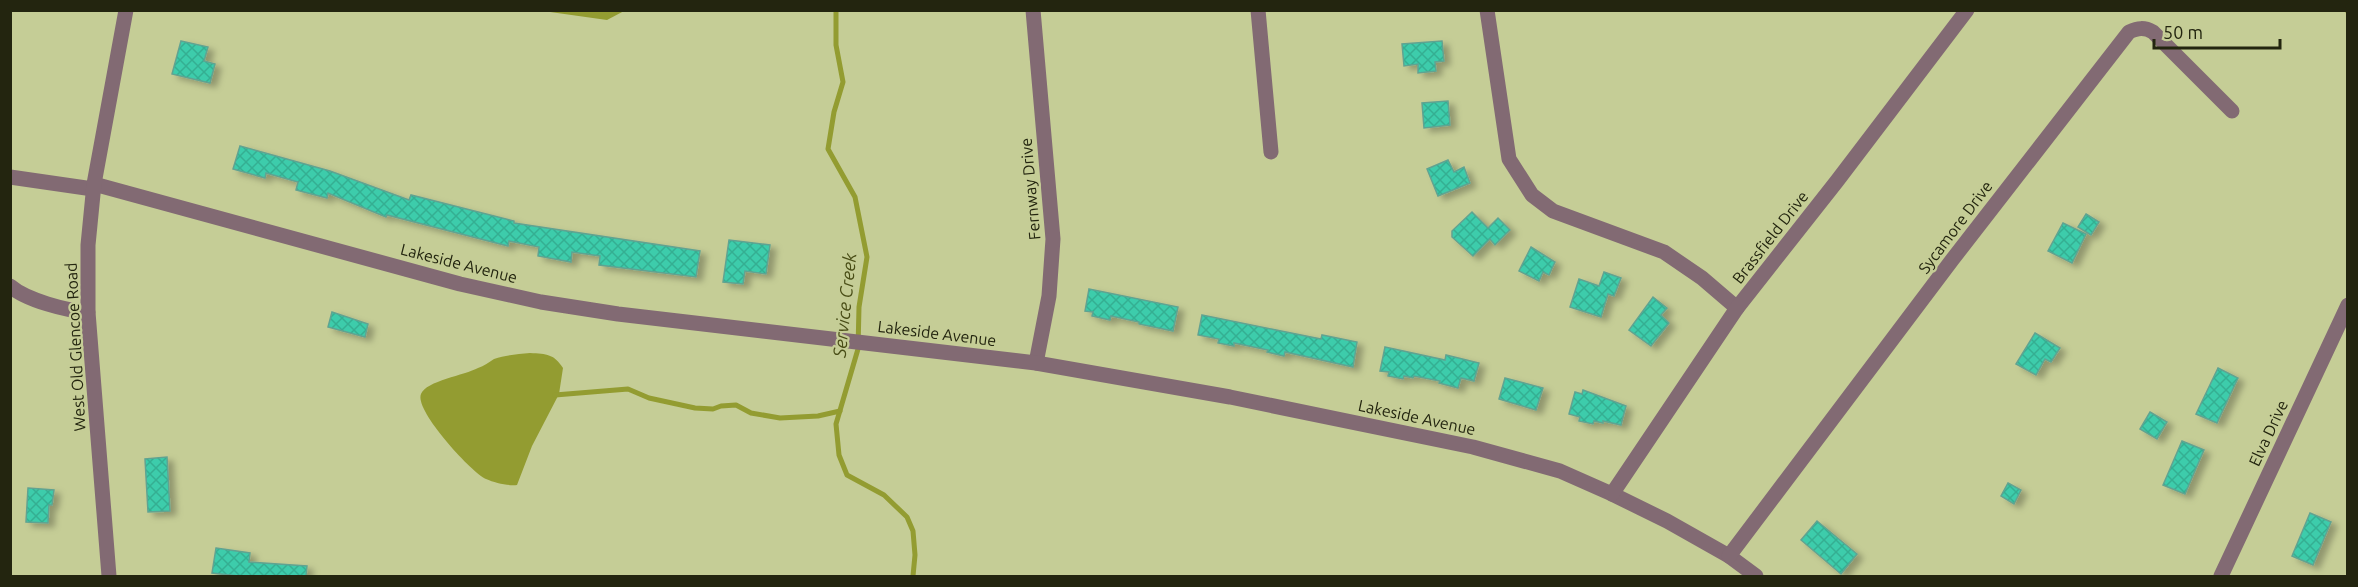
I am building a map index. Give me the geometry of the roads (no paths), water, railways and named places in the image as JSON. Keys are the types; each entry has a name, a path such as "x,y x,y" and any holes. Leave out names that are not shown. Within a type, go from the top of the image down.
{"street":[{"name":"West Old Glencoe Road","path":"109,576 88,312 88,244 93,187 126,10"},
{"name":"Fernway Drive","path":"1033,10 1053,239 1049,296 1036,363"},
{"path":"1258,10 1271,152"},
{"path":"1487,10 1509,159 1532,195 1553,210 1664,252 1702,278 1737,308"},
{"name":"Brassfield Drive","path":"1612,494 1737,308 1967,10"},
{"name":"Sycamore Drive","path":"1729,556 1952,260 2128,32 2137,28 2153,32 2232,111"},
{"name":"Lakeside Avenue","path":"10,177 93,187 460,284 541,302 618,314 1036,363 1230,397 1473,447 1560,471 1612,494 1667,521 1729,556 1756,576"},
{"path":"10,286 25,296 76,312 88,312"},
{"name":"Elva Drive","path":"2221,576 2348,305"}],"waterway":[{"name":"Service Creek","path":"836,10 836,45 843,82 834,112 828,149 855,197 867,257 859,307 858,349 836,424 839,455 847,475 884,495 907,517 913,531 915,555 913,576"},
{"path":"555,395 628,389 649,398 695,408 713,409 736,405 751,413 780,418 818,416 840,411"}]}
